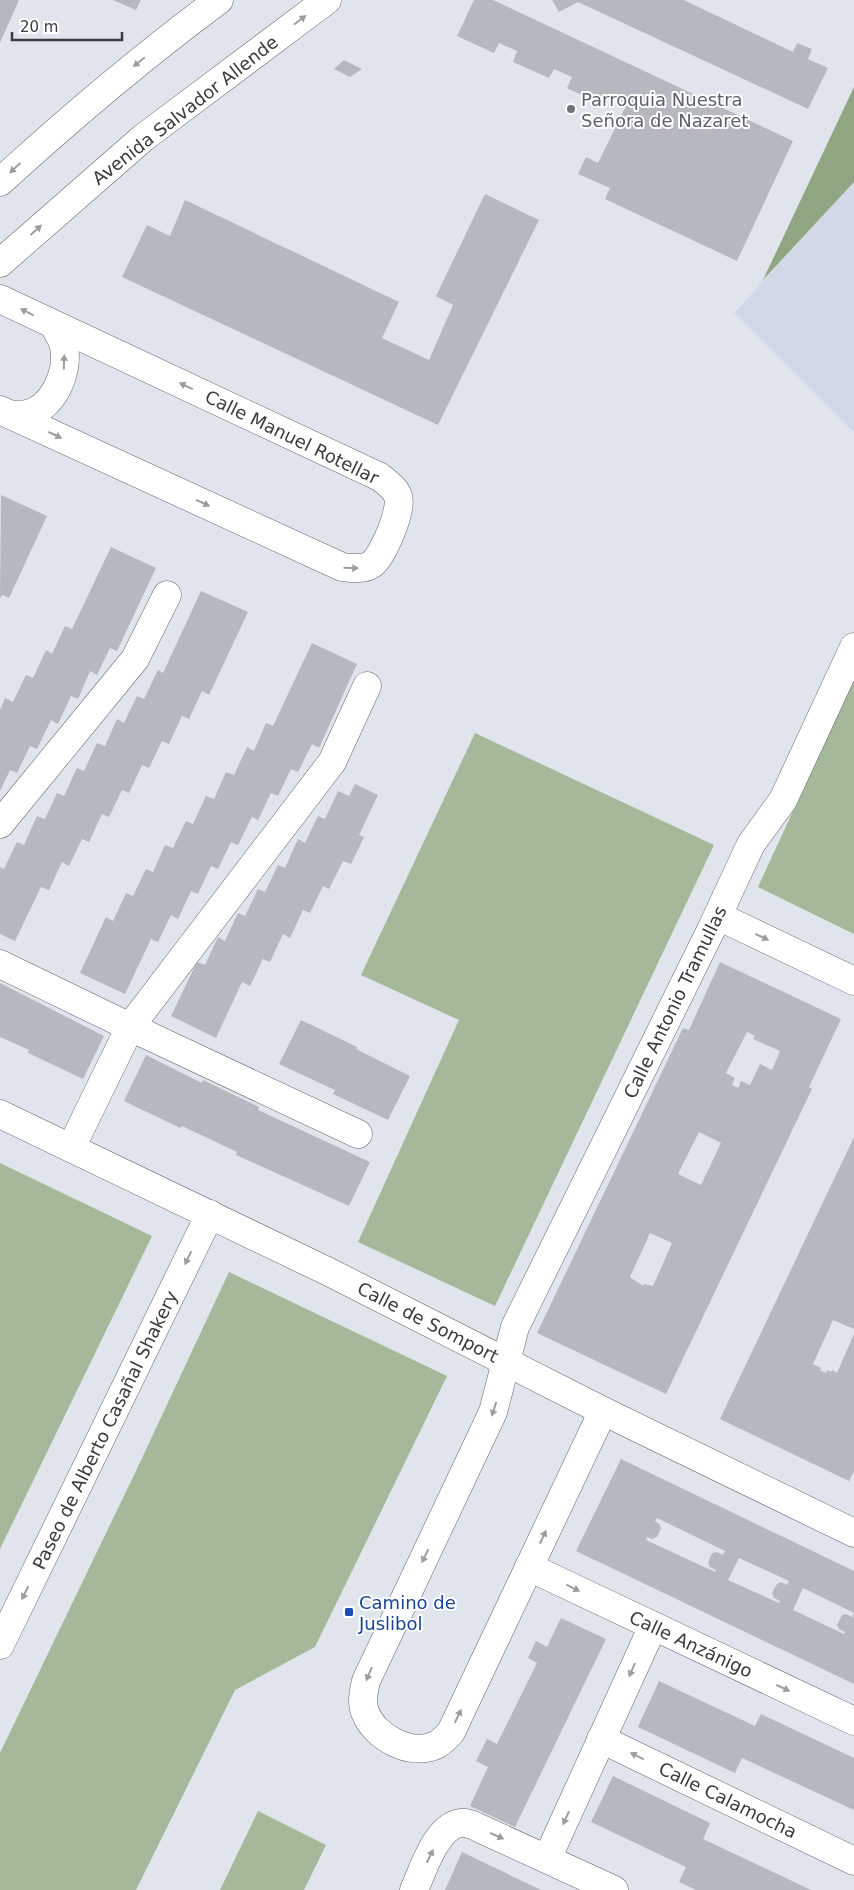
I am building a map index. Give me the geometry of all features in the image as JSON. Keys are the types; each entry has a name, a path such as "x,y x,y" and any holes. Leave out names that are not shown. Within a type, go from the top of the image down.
{"street":[{"path":"0,182 63,124 143,58 219,0"},
{"name":"Avenida Salvador Allende","path":"0,263 143,138 327,0"},
{"name":"Calle Manuel Rotellar","path":"0,298 54,325 380,476 392,486 398,496 400,510 380,556 372,564 358,569 342,568 6,412"},
{"name":"Calle Manuel Rotellar","path":"6,412 28,414 42,406 62,379 65,364 64,345 54,325"},
{"path":"0,824 135,659 167,595"},
{"name":"Calle Antonio Tramullas","path":"529,1567 451,1732 438,1744 421,1749 404,1746 384,1736 372,1724 364,1710 363,1697 366,1680 493,1412 515,1327 718,916 751,844 783,800 854,647"},
{"path":"71,1148 130,1027 332,762 367,686"},
{"path":"718,916 854,981"},
{"path":"0,964 358,1134"},
{"name":"Calle de Somport","path":"0,1114 327,1271 506,1362 854,1533"},
{"name":"Paseo de Alberto Casañal Shakery","path":"0,1646 210,1214"},
{"path":"529,1567 604,1410"},
{"name":"Calle Anzánigo","path":"529,1567 854,1721"},
{"path":"547,1859 653,1626"},
{"name":"Calle Calamocha","path":"601,1739 854,1861"},
{"path":"414,1890 441,1834 452,1826 467,1823 614,1890"}],"shaded area":[{"path":"854,182 854,433 734,313"}],"green space":[{"path":"854,87 854,182 763,280"},
{"path":"854,679 854,934 758,887"},
{"path":"475,733 714,845 495,1306 358,1242 459,1020 361,975"},
{"path":"0,1163 152,1236 0,1549"},
{"path":"229,1272 447,1376 315,1647 235,1690 136,1890 0,1890 0,1753 136,1471"},
{"path":"258,1811 326,1845 304,1890 220,1890"}],"building":[{"path":"0,0 19,0 0,43"},
{"path":"113,0 141,0 136,10"},
{"path":"474,0 493,0 793,141 737,261 605,199 610,188 578,174 586,157 598,163 627,104 608,95 602,105 567,88 572,77 554,69 549,78 513,62 517,51 499,43 494,53 457,36"},
{"path":"552,0 684,0 793,52 797,43 812,49 808,59 828,68 808,109 578,2 559,12"},
{"path":"344,60 362,69 350,77 334,69"},
{"path":"485,194 539,220 438,425 122,277 147,225 170,236 185,200 399,302 382,338 429,360 453,305 436,296"},
{"path":"1,495 47,516 9,598 2,595 0,599"},
{"path":"111,547 156,568 117,651 110,648 97,675 90,671 78,699 71,696 58,724 51,720 37,749 30,746 17,773 10,770 0,791 0,710 5,698 13,702 26,675 33,678 46,650 52,654 65,626 72,629"},
{"path":"201,591 248,612 209,695 202,691 189,719 182,716 169,744 162,741 149,768 142,765 129,793 122,790 109,817 102,814 89,842 82,839 69,866 62,862 49,890 41,887 15,941 0,934 0,867 4,869 17,842 24,845 37,816 45,819 57,793 64,796 77,768 84,771 97,743 105,746 117,719 124,723 137,696 144,699 158,670 163,673"},
{"path":"312,643 357,664 319,748 312,744 298,772 291,769 278,796 271,793 258,820 252,817 238,845 231,842 218,869 211,866 198,894 191,891 178,919 171,915 158,942 151,939 125,994 80,973 106,917 113,921 126,893 133,896 146,869 153,872 165,845 173,848 186,821 193,824 206,796 214,799 226,772 234,775 247,747 254,751 266,723 273,726"},
{"path":"355,784 378,795 359,835 364,837 351,864 343,861 329,889 323,886 310,913 303,910 290,938 283,934 270,962 263,959 250,986 242,982 216,1038 171,1016 197,962 205,965 218,937 225,941 238,913 245,916 258,889 265,892 278,865 285,868 298,839 305,843 318,816 325,819 338,791 349,796"},
{"path":"720,962 841,1019 809,1087 812,1089 666,1394 537,1333 683,1028 689,1030","holes":["747,1032 755,1036 753,1039 780,1051 772,1070 760,1064 750,1085 741,1081 738,1088 732,1085 735,1078 726,1073","699,1132 721,1143 701,1185 678,1174","650,1233 672,1243 653,1286 644,1284 643,1286 630,1277"]},
{"path":"0,983 104,1036 83,1079 28,1053 29,1050 0,1037"},
{"path":"301,1020 357,1047 356,1049 410,1076 388,1120 333,1094 335,1090 279,1064"},
{"path":"146,1055 202,1083 203,1080 259,1107 258,1110 370,1162 349,1206 236,1155 237,1152 182,1126 180,1128 124,1101"},
{"path":"854,1137 854,1329 833,1320 813,1364 826,1373 827,1370 831,1372 832,1370 837,1373 854,1334 854,1471 849,1481 720,1419"},
{"path":"621,1459 854,1571 854,1613 854,1684 576,1551","holes":["657,1518 725,1551 723,1555 717,1552 712,1553 708,1563 710,1567 716,1570 715,1572 646,1540 647,1537 652,1539 657,1537 661,1528 655,1521","739,1558 789,1581 787,1585 781,1582 777,1584 772,1593 774,1598 780,1601 779,1603 728,1580","803,1588 854,1613 852,1617 846,1614 842,1615 837,1625 839,1629 845,1632 844,1634 793,1610"]},
{"path":"561,1618 606,1639 515,1827 470,1806 488,1767 476,1761 487,1739 497,1744 537,1663 528,1658 536,1641 547,1647"},
{"path":"659,1681 755,1726 761,1714 854,1758 854,1810 742,1758 735,1773 638,1727"},
{"path":"613,1776 710,1823 703,1839 811,1890 696,1890 679,1882 686,1867 591,1822"},
{"path":"462,1852 541,1890 445,1890"}],"place":[{"name":"Parroquia Nuestra Señora de Nazaret","path":"571,109"},
{"name":"Camino de Juslibol","path":"349,1612"}]}
